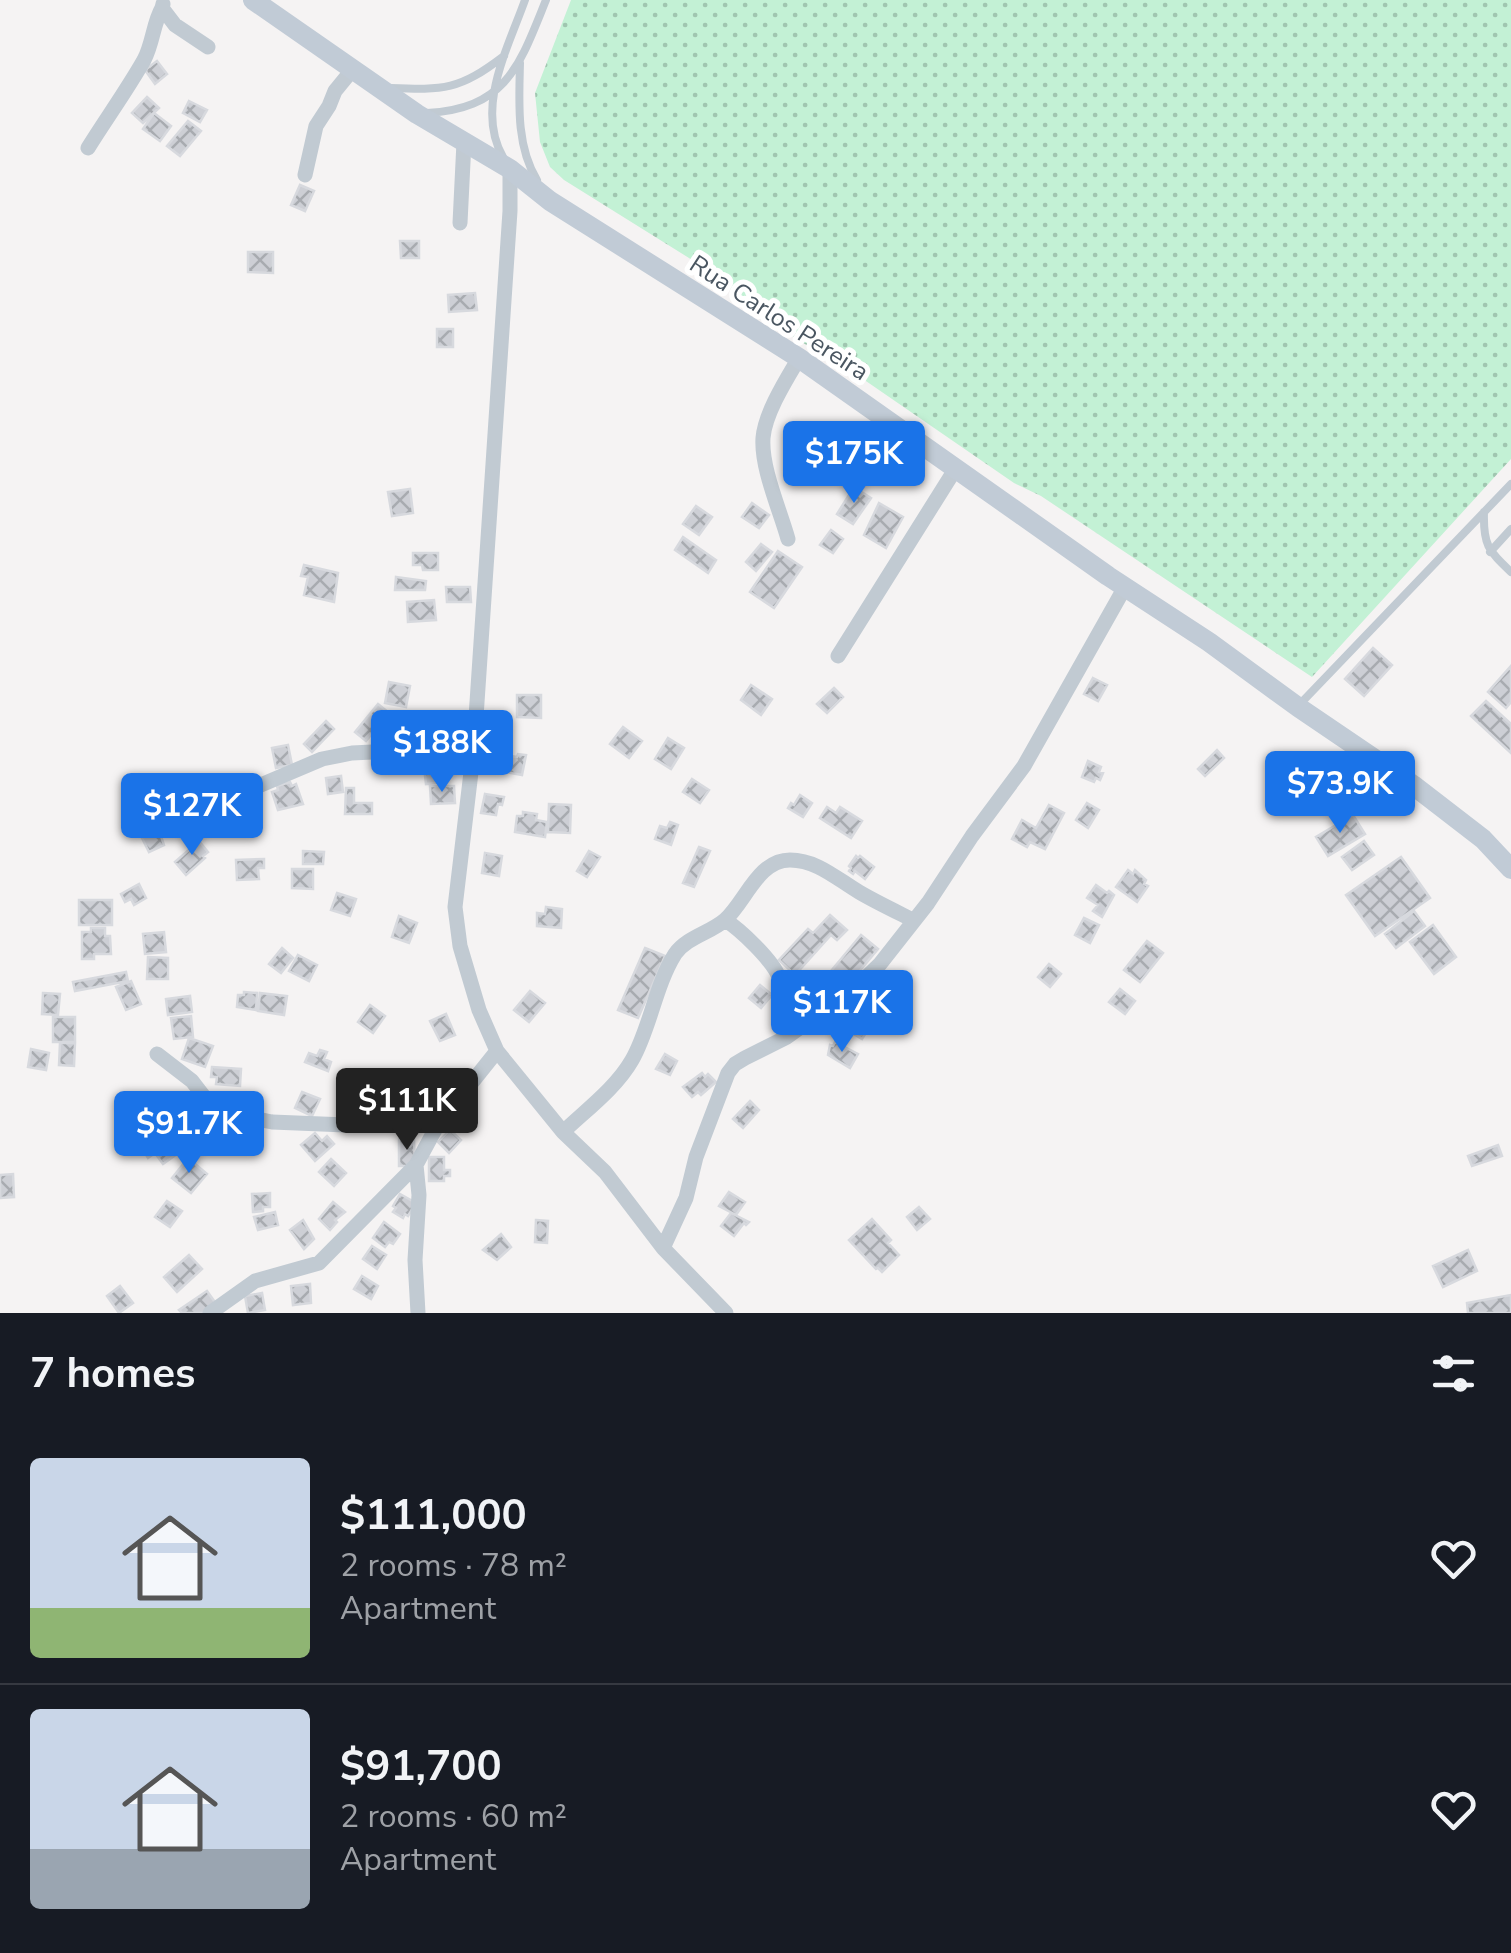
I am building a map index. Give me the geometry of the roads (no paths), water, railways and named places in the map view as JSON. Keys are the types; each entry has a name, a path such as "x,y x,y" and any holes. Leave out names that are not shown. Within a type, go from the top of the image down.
{"main road":[{"name":"Rua Carlos Pereira","path":"253,0 418,114 510,170 550,201 799,358 1125,588 1413,784 1483,839 1511,869"}],"street":[{"path":"163,4 175,25 208,48"},
{"path":"88,148 144,59 163,4"},
{"path":"305,175 316,126 335,90 353,70"},
{"path":"460,223 464,142"},
{"path":"510,170 474,747 455,907 460,946 478,1010 497,1052 563,1132 605,1172 663,1248 726,1313"},
{"path":"788,539 769,475 763,436 783,385 799,358"},
{"path":"838,656 956,468"},
{"path":"663,1248 686,1198 696,1157 728,1073 735,1064 803,1026 880,964 1024,766 1125,588"},
{"path":"204,809 322,759 474,747"},
{"path":"563,1132 633,1058 677,952 725,920 764,872 778,861 817,866 913,920"},
{"path":"725,920 777,972 785,1004 803,1026"},
{"path":"210,1313 255,1281 318,1262 416,1165 438,1126 497,1052"},
{"path":"158,1054 192,1081 222,1120 242,1116 272,1122 346,1125 389,1120 438,1126"},
{"path":"416,1165 418,1313"}],"lane":[{"path":"510,170 495,143 493,91 525,0"},
{"path":"418,114 449,112 473,105 502,84 520,63 546,0"},
{"path":"378,87 451,88 482,73 506,55"},
{"path":"520,63 525,158 550,201"},
{"path":"1298,707 1511,484"},
{"path":"1484,512 1483,536 1490,552 1511,572"},
{"path":"1490,552 1511,529"}]}
